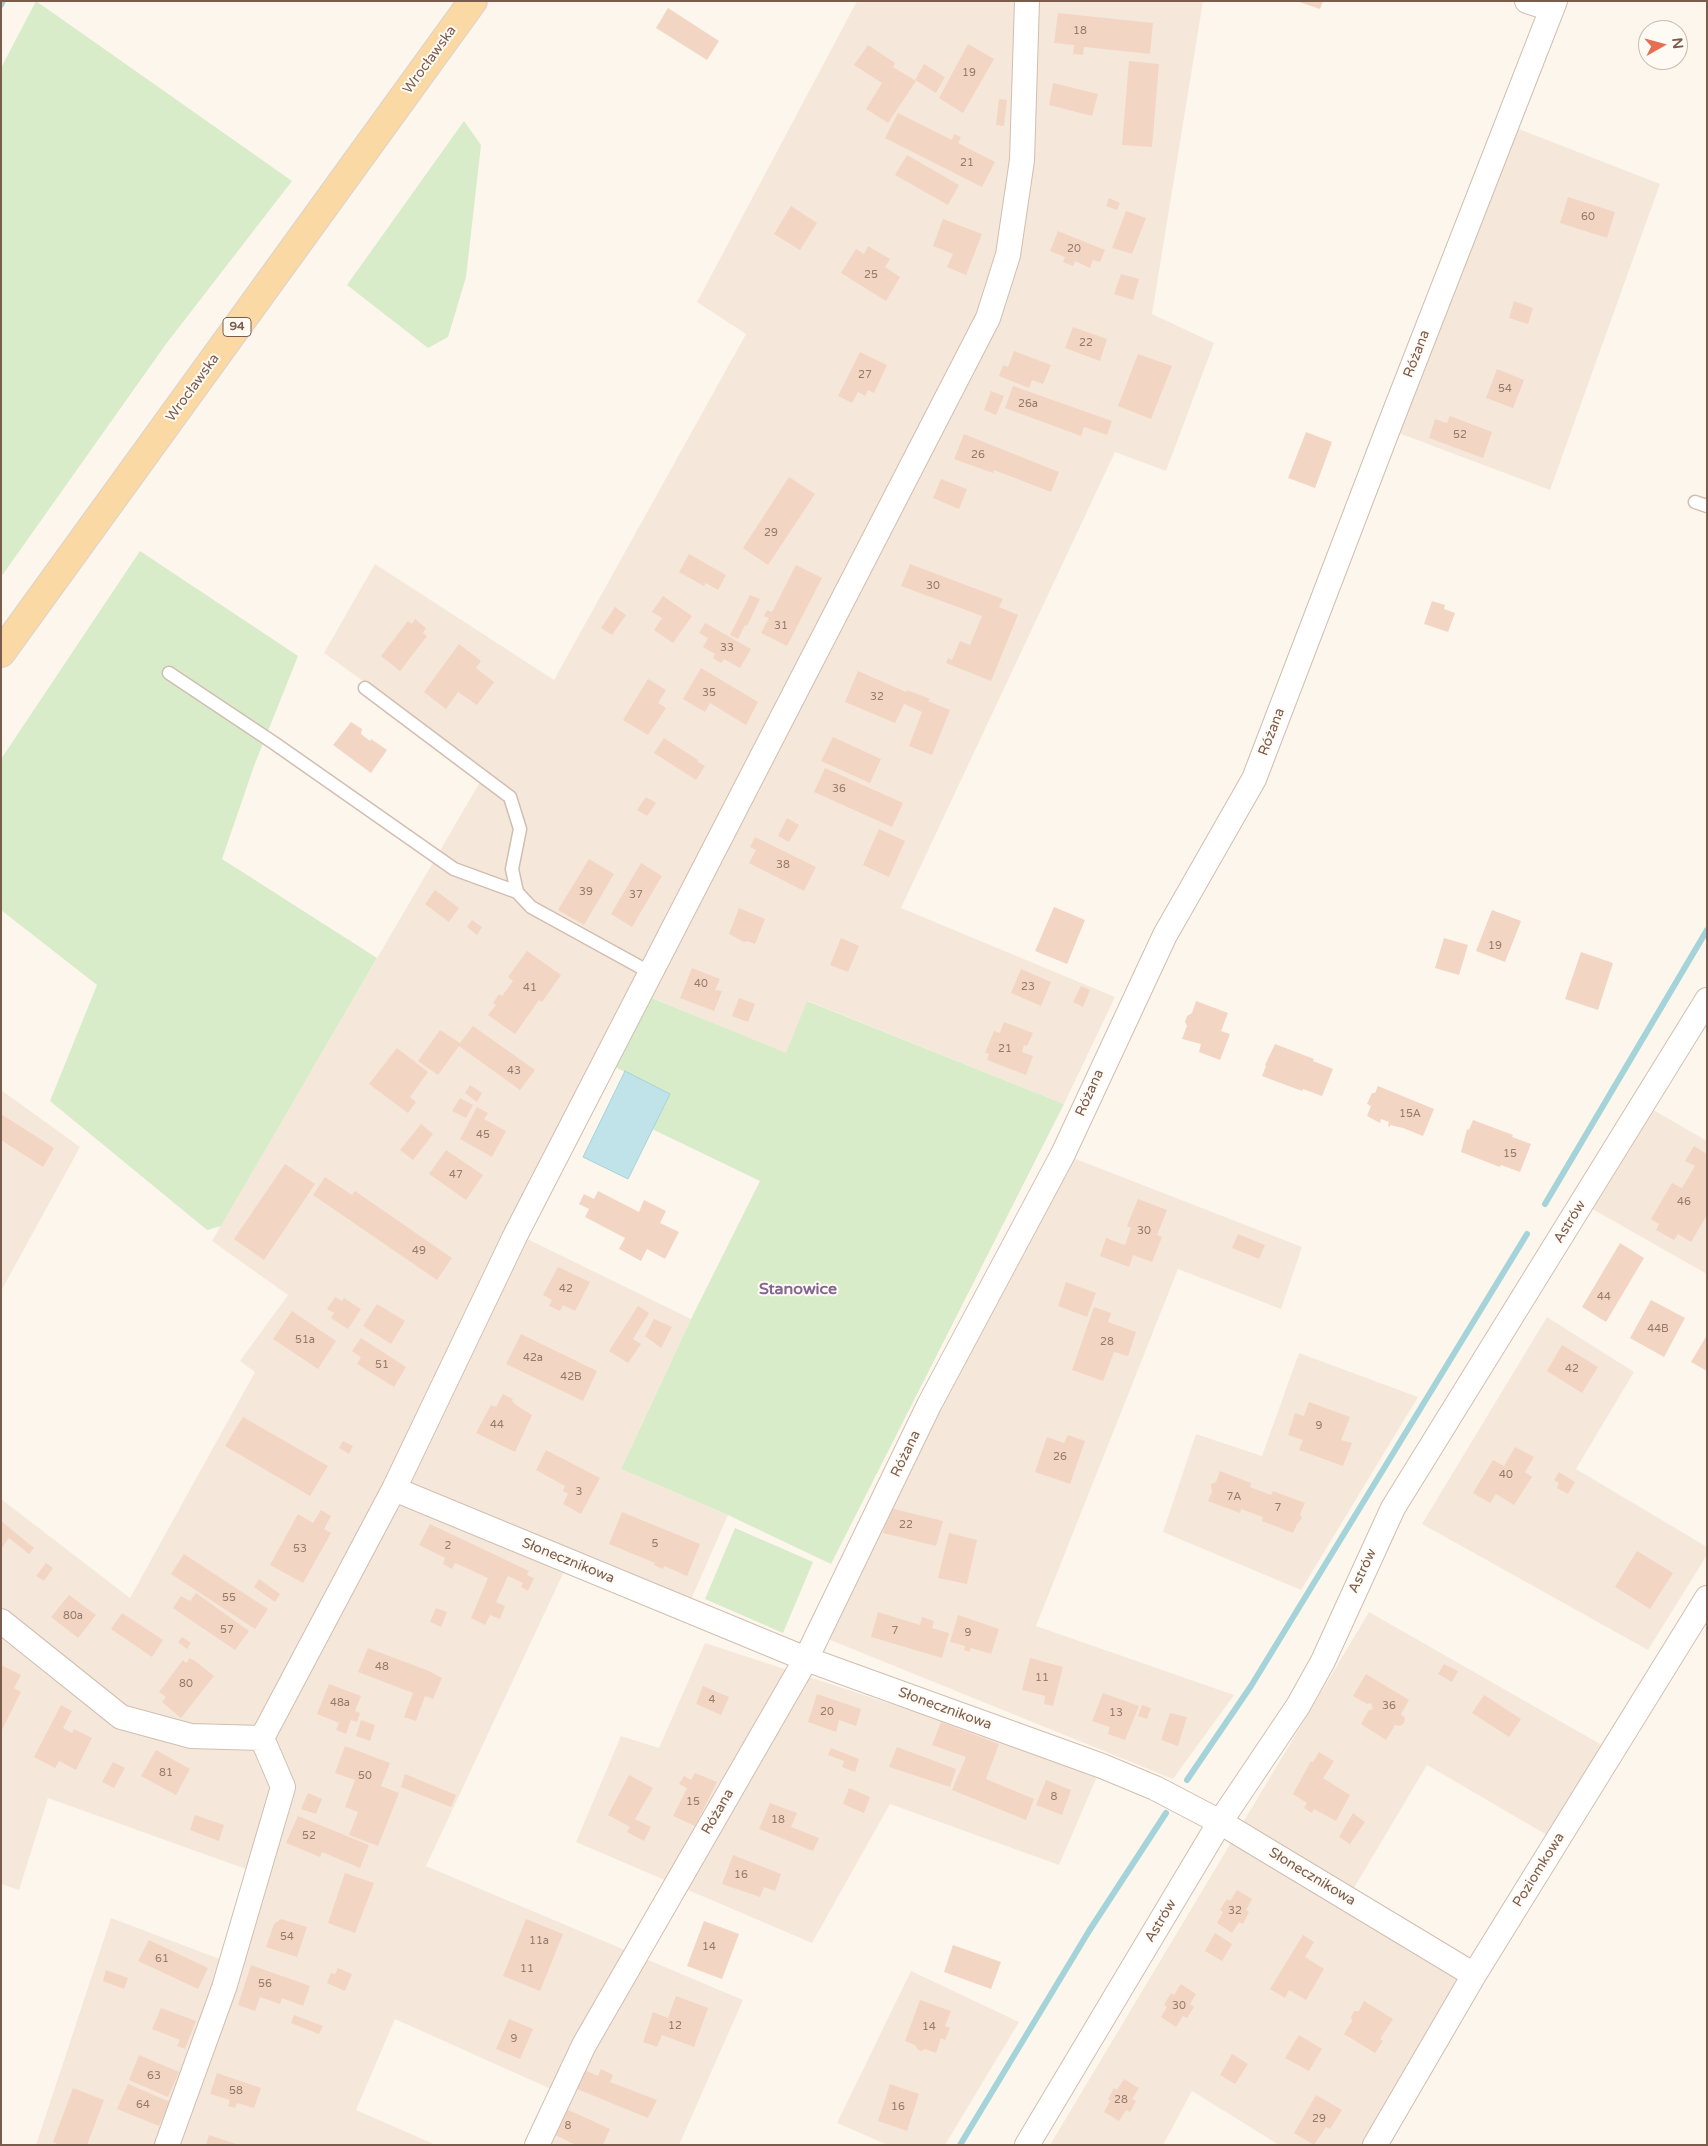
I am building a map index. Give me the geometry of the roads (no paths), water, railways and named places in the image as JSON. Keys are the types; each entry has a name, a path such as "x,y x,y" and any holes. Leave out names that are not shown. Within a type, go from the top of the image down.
{"main road":[{"name":"Wrocławska","path":"1,653 472,1"}],"street":[{"path":"262,1738 394,1489 516,1234 988,318 1008,255 1022,160 1027,1"},
{"path":"1527,1 1554,5"},
{"name":"Różana","path":"537,2145 584,2045 806,1659 929,1405 1063,1154 1165,936 1254,779 1416,355 1554,5"},
{"name":"Astrów","path":"1027,2145 1220,1822 1298,1706 1323,1661 1393,1508 1707,1000"},
{"name":"Słonecznikowa","path":"394,1489 806,1659 1102,1766 1155,1788 1220,1822 1474,1975"},
{"name":"Poziomkowa","path":"1375,2145 1474,1975 1707,1598"},
{"path":"1,1621 121,1717 191,1736 262,1738"},
{"path":"167,2145 224,1988 283,1787 262,1738"}],"lane":[{"path":"169,673 274,743 454,869 517,892 531,907 651,973"},
{"path":"365,688 510,796 520,829 512,869 517,892"}],"water":[{"path":"625,1071 670,1094 628,1179 583,1157"}],"waterway":[{"path":"1,5 3,1"},
{"path":"1545,1204 1707,930"},
{"path":"1187,1780 1251,1686 1527,1234"},
{"path":"960,2145 1089,1931 1166,1813"}],"district":[{"name":"Stanowice","path":"798,1290"}]}
